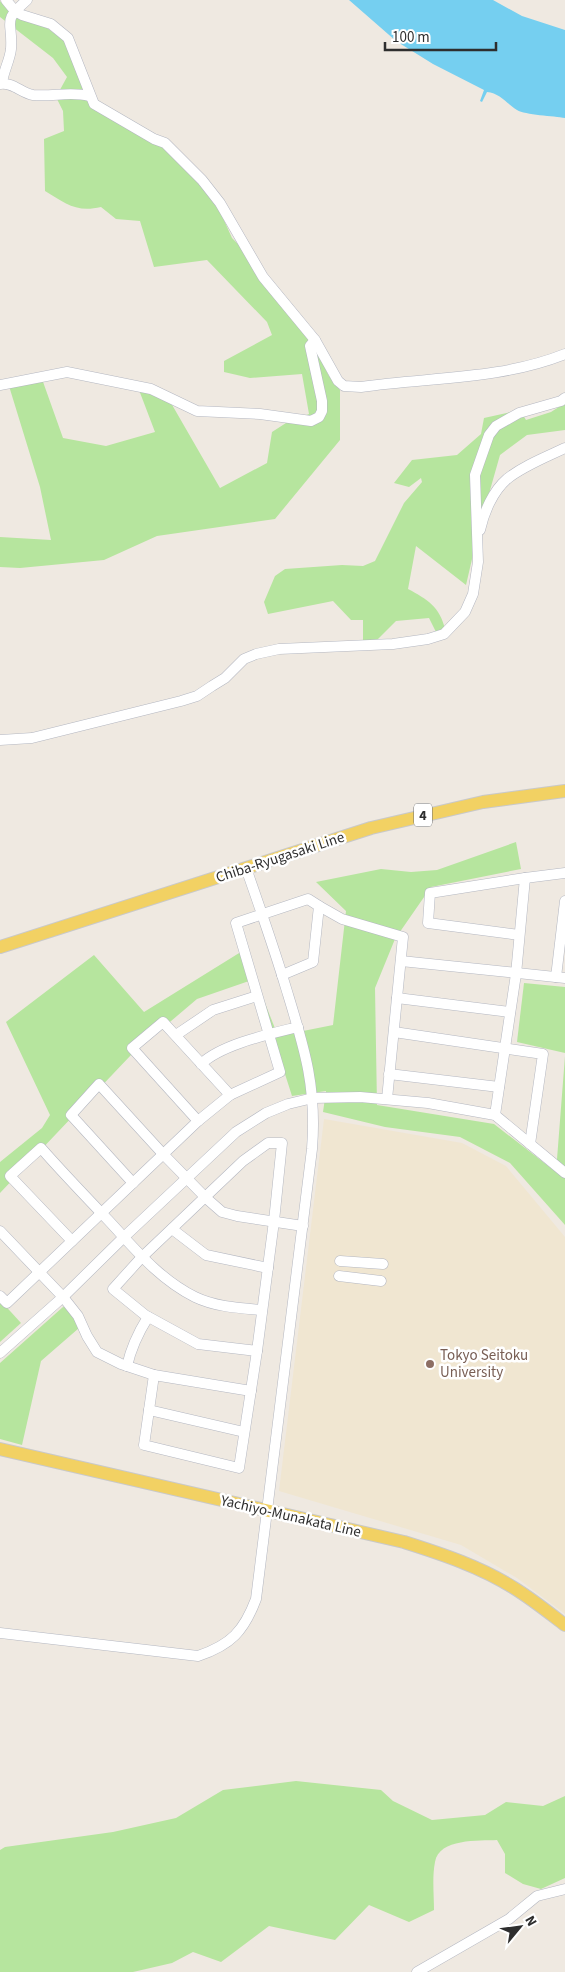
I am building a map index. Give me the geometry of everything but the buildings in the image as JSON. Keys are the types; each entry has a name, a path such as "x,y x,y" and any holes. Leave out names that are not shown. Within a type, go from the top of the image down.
{"main road":[{"name":"Chiba-Ryugasaki Line","path":"0,947 371,828 483,802 565,791"},
{"name":"Yachiyo-Munakata Line","path":"0,1449 404,1542 455,1559 513,1587 565,1625"}],"street":[{"path":"6,0 15,11 51,24 68,38 74,50 89,96 94,104 154,139 165,143 202,180 220,203 263,277 315,340 338,381 344,386 480,375 531,366 565,354"},
{"path":"27,0 15,11 9,20 11,50 1,84 13,85 33,95 78,93 89,96"},
{"path":"0,384 67,372 151,389 197,411 260,414 311,421 319,417 322,406 310,346 315,340"},
{"path":"0,740 32,738 197,696 225,678 244,659 264,652 279,649 394,644 428,639 444,634 465,612 473,594 478,562 475,475 489,435 496,426 519,413 561,401 565,398"},
{"path":"477,540 484,515 494,496 506,480 565,448"},
{"path":"0,1633 198,1656 214,1650 232,1639 242,1628 253,1607 258,1582 314,1126 313,1098 307,1056 263,915 246,868"},
{"path":"519,935 428,923 430,893 565,873"},
{"path":"495,1115 516,974 525,878"},
{"path":"0,1296 7,1303 198,1121 230,1095 280,1072 236,923 308,899 342,919 403,937 387,1099"},
{"path":"401,961 560,978 565,901"},
{"path":"282,975 313,962 319,906"},
{"path":"176,1035 213,1010 257,996"},
{"path":"397,998 510,1012"},
{"path":"198,1121 132,1048 163,1022 230,1095"},
{"path":"201,1064 211,1055 269,1034 298,1027"},
{"path":"394,1032 543,1054 530,1144"},
{"path":"389,1074 499,1086"},
{"path":"133,1183 71,1115 100,1084 163,1154 222,1212 303,1226"},
{"path":"0,1354 63,1297 217,1150 248,1124 266,1113 288,1104 313,1098 360,1097 428,1103 495,1115 565,1173"},
{"path":"154,1375 144,1445 239,1468 251,1391 268,1268 282,1143 268,1143 242,1161 206,1198 141,1258 113,1288 132,1306 148,1317 198,1344 256,1351"},
{"path":"72,1241 10,1176 41,1148 124,1237 141,1258 166,1278 195,1297 224,1307 262,1310"},
{"path":"172,1229 206,1255 268,1268"},
{"path":"0,1231 63,1297 78,1316 86,1336 97,1352 127,1366 154,1375 251,1391"},
{"path":"340,1261 383,1264"},
{"path":"339,1276 381,1281"},
{"path":"127,1366 135,1341 148,1317"},
{"path":"149,1410 244,1432"},
{"path":"417,1972 509,1919 537,1896 565,1890"}],"shaded area":[{"name":"Tokyo Seitoku University","path":"324,1119 462,1143 506,1166 565,1237 565,1614 517,1578 461,1545 279,1491"}],"green space":[{"path":"0,1 15,17 43,25 62,39 68,47 83,89 129,130 167,150 206,192 219,209 232,238 242,248 302,329 315,348 329,376 340,390 340,440 275,519 157,536 104,560 20,568 0,567 0,537 51,540 40,487 9,386 42,379 63,438 106,446 155,432 139,390 149,392 171,403 220,488 267,463 272,432 286,423 309,414 302,374 250,378 224,372 224,361 272,335 267,322 207,260 154,267 140,221 116,219 101,207 85,209 71,206 45,191 44,139 64,131 63,111 56,97 67,77 53,58 0,17"},
{"path":"565,403 565,430 527,435 500,455 479,529 466,585 416,546 408,589 432,604 440,615 445,629 437,634 429,618 396,621 377,640 363,641 363,620 351,620 333,601 268,614 264,602 275,576 285,569 342,565 363,566 375,561 404,503 422,482 421,478 409,487 394,483 412,460 457,455 481,434 484,418 520,410 526,420 551,412"},
{"path":"516,842 521,869 431,887 395,939 375,988 377,1105 494,1124 556,1172 565,1056 565,1225 510,1163 460,1137 385,1127 323,1112 326,1091 292,1096 276,1046 249,981 197,999 131,1055 0,1193 0,1162 42,1128 50,1115 6,1022 94,955 144,1012 244,950 278,1036 333,1025 346,911 316,882 381,869 411,872 437,870"},
{"path":"524,983 565,987 565,1053 517,1042"},
{"path":"0,1300 21,1323 0,1342"},
{"path":"63,1307 68,1308 79,1328 41,1361 22,1445 0,1439 0,1363"},
{"path":"296,1781 381,1790 393,1801 432,1820 485,1815 506,1802 543,1806 565,1796 565,1878 541,1889 523,1884 505,1873 505,1854 497,1840 461,1842 444,1849 438,1854 434,1874 434,1910 409,1922 369,1905 335,1940 269,1926 221,1962 193,1952 172,1963 133,1972 0,1972 0,1850 5,1847 113,1832 176,1818 223,1790"}],"water":[{"path":"349,0 493,0 522,16 565,30 565,118 521,112 500,97 487,92 482,102 480,101 484,90 433,64 396,41"}],"place":[{"name":"Tokyo Seitoku University","path":"430,1364"}]}
